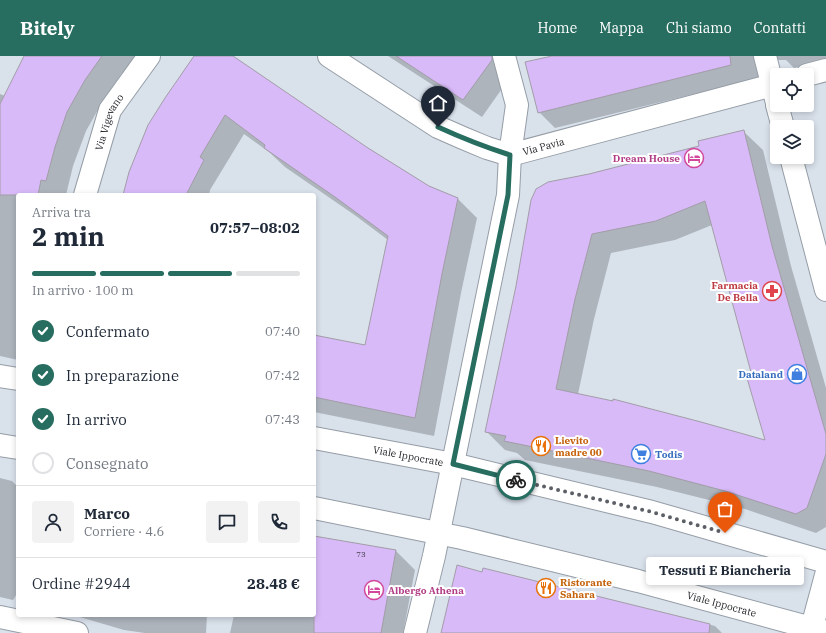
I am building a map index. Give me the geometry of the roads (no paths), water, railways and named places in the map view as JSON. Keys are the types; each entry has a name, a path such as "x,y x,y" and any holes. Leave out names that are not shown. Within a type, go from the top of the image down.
{"street":[{"name":"Via Vigevano","path":"86,193 110,110 148,56"},
{"name":"Via Pavia","path":"329,56 438,127 487,148 510,155 770,95"},
{"path":"415,633 439,534 508,195 510,155 517,105 504,56"},
{"path":"765,56 770,73"},
{"path":"814,73 826,70"},
{"path":"793,164 826,290"},
{"path":"0,376 16,379"},
{"name":"Viale Ippocrate","path":"316,438 453,464 652,512 826,562"},
{"path":"0,445 16,448"},
{"name":"Viale Ippocrate","path":"316,508 470,540 638,581 819,630"},
{"path":"819,630 826,575"},
{"path":"0,617 77,633"}],"place":[{"name":"Dream House","path":"694,158"},
{"name":"Farmacia De Bella","path":"772,291"},
{"name":"Dataland","path":"797,374"},
{"name":"Lievito madre 00","path":"541,446"},
{"name":"Todis","path":"641,454"},
{"name":"Tessuti E Biancheria","path":"725,533"},
{"name":"Ristorante Sahara","path":"546,588"},
{"name":"Albergo Athena","path":"374,590"}]}
